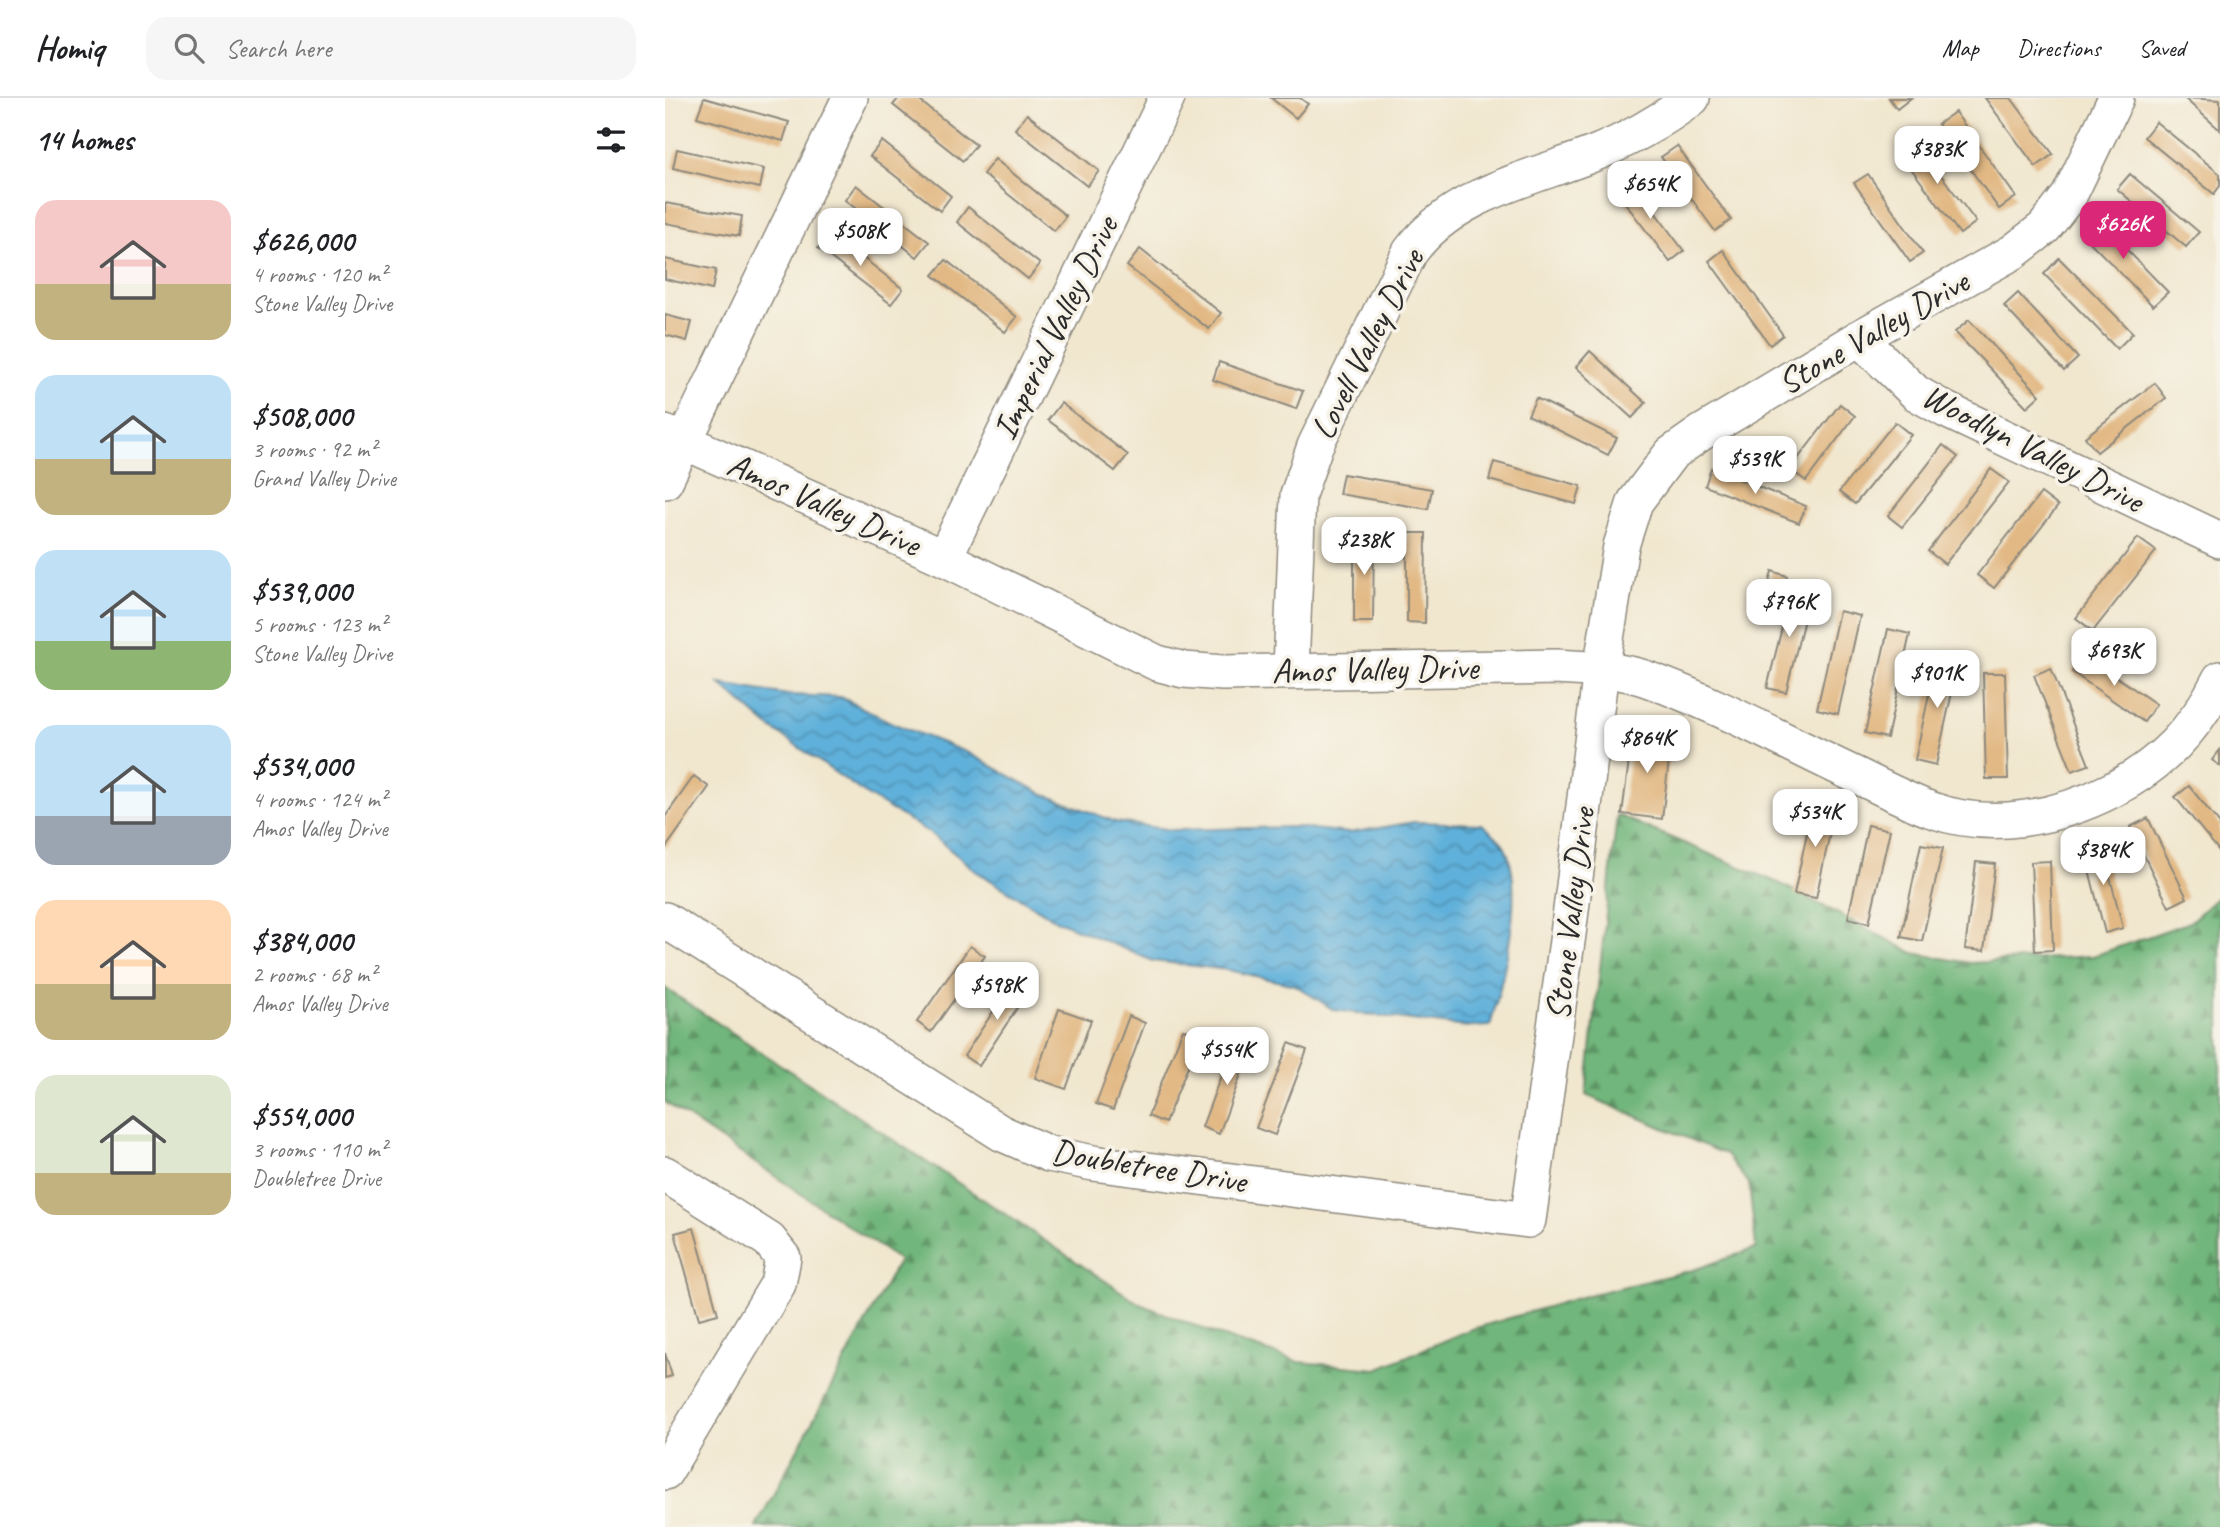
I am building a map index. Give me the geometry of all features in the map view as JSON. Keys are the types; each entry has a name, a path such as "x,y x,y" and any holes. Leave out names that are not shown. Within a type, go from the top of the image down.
{"street":[{"path":"665,481 675,437 850,98"},
{"name":"Imperial Valley Drive","path":"944,558 1167,98"},
{"name":"Lovell Valley Drive","path":"1291,670 1298,495 1315,446 1410,252 1425,232 1468,202 1592,155 1692,98"},
{"name":"Stone Valley Drive","path":"1528,1220 1569,934 1601,670 1621,546 1635,502 1652,475 1671,454 1701,433 1859,338 2013,252 2043,228 2069,196 2116,98"},
{"name":"Woodlyn Valley Drive","path":"1859,338 1916,393 1945,410 2220,540"},
{"name":"Amos Valley Drive","path":"675,437 944,558 1157,663 1184,670 1223,673 1557,667 1601,670 1644,678 1933,811 1978,819 2011,819 2062,812 2139,776 2166,756 2206,707 2220,679"},
{"name":"Doubletree Drive","path":"665,920 1001,1133 1049,1154 1093,1163 1528,1220"},
{"path":"665,1174 769,1240 783,1258 778,1284 665,1472"}],"green space":[{"path":"1617,815 1781,884 1913,953 1970,963 2093,956 2190,922 2220,895 2220,1527 756,1527 899,1260 665,1102 665,988 1140,1304 1229,1339 1299,1362 1377,1369 1469,1330 1588,1295 1693,1270 1756,1248 1749,1184 1725,1154 1586,1095"}],"water":[{"path":"720,684 788,695 841,697 892,723 968,753 1041,793 1116,822 1173,830 1296,827 1349,833 1414,822 1482,824 1505,847 1511,866 1513,887 1513,911 1506,961 1490,1026 1466,1027 1334,1010 1295,985 1228,970 1153,961 1058,921 977,872 930,833 870,797 767,725"}],"building":[{"path":"704,98 789,122 783,141 697,117"},
{"path":"899,98 916,98 976,145 963,161 893,105"},
{"path":"1271,98 1300,98 1308,104 1296,118"},
{"path":"1889,98 1911,98 1897,109"},
{"path":"1985,98 2011,98 2053,154 2036,167"},
{"path":"2184,98 2220,100 2220,130"},
{"path":"1955,112 2016,197 1999,209 1938,124"},
{"path":"1027,114 1099,171 1087,186 1015,129"},
{"path":"2156,122 2220,174 2220,186 2214,194 2144,137"},
{"path":"1914,139 1976,222 1960,234 1898,151"},
{"path":"882,141 951,196 940,211 870,156"},
{"path":"1677,146 1731,220 1715,231 1661,157"},
{"path":"677,149 764,169 760,188 673,168"},
{"path":"995,159 1066,216 1054,231 983,174"},
{"path":"1868,174 1923,253 1910,262 1854,183"},
{"path":"2130,174 2199,232 2186,247 2117,189"},
{"path":"1631,180 1684,251 1670,262 1616,191"},
{"path":"856,185 929,242 917,257 845,200"},
{"path":"665,203 742,216 739,236 665,223"},
{"path":"968,207 1040,264 1028,279 957,222"},
{"path":"2094,216 2168,292 2153,306 2079,231"},
{"path":"830,232 903,289 891,304 818,248"},
{"path":"1140,249 1221,313 1209,329 1127,266"},
{"path":"1723,250 1783,335 1770,345 1709,261"},
{"path":"2059,258 2133,333 2117,349 2044,274"},
{"path":"665,259 716,270 712,290 665,279"},
{"path":"946,260 1017,317 1005,332 933,275"},
{"path":"2018,293 2078,358 2064,371 2004,306"},
{"path":"665,315 692,322 687,341 665,335"},
{"path":"1969,320 2040,395 2027,407 1955,332"},
{"path":"1590,351 1646,403 1632,418 1576,367"},
{"path":"1219,362 1303,391 1296,409 1213,380"},
{"path":"2155,383 2166,398 2097,452 2085,437"},
{"path":"1536,398 1617,438 1608,455 1528,415"},
{"path":"1061,403 1128,455 1115,471 1048,420"},
{"path":"1840,404 1855,416 1806,481 1790,469"},
{"path":"1895,422 1911,435 1855,504 1839,492"},
{"path":"1943,445 1958,457 1902,527 1888,516"},
{"path":"1494,462 1581,486 1576,504 1489,480"},
{"path":"1711,468 1806,506 1799,523 1705,486"},
{"path":"1991,469 2009,482 1945,564 1928,551"},
{"path":"1343,474 1432,489 1428,509 1339,494"},
{"path":"2041,493 2058,506 1994,588 1977,575"},
{"path":"1354,533 1374,533 1373,622 1354,622"},
{"path":"1407,533 1426,533 1425,623 1407,622"},
{"path":"2138,538 2156,551 2093,631 2076,618"},
{"path":"1772,571 1787,576 1782,591 1768,587"},
{"path":"1792,587 1811,591 1786,692 1767,688"},
{"path":"1839,611 1860,616 1838,714 1817,709"},
{"path":"1888,629 1910,634 1887,738 1865,733"},
{"path":"2083,654 2156,704 2144,722 2072,672"},
{"path":"1937,657 1959,661 1936,765 1915,760"},
{"path":"2051,668 2089,765 2072,771 2034,675"},
{"path":"1983,673 2005,673 2008,779 1986,779"},
{"path":"1633,730 1672,735 1662,819 1622,814"},
{"path":"2220,750 2220,766 2212,760"},
{"path":"694,776 709,787 665,849 665,817"},
{"path":"2189,786 2220,824 2220,852 2175,797"},
{"path":"1814,800 1836,805 1816,898 1794,894"},
{"path":"2148,818 2187,898 2169,907 2130,827"},
{"path":"1868,825 1890,830 1869,923 1848,918"},
{"path":"2101,842 2123,928 2105,933 2083,846"},
{"path":"1921,844 1943,848 1922,941 1901,937"},
{"path":"2050,861 2053,950 2035,951 2031,862"},
{"path":"1976,862 1995,864 1984,951 1965,949"},
{"path":"970,946 985,956 931,1032 917,1022"},
{"path":"1015,978 1030,988 979,1066 964,1056"},
{"path":"1059,1009 1091,1020 1066,1089 1035,1078"},
{"path":"1129,1016 1145,1023 1113,1110 1096,1104"},
{"path":"1183,1029 1200,1037 1165,1123 1148,1116"},
{"path":"1234,1040 1251,1047 1219,1134 1202,1127"},
{"path":"1289,1043 1307,1050 1275,1135 1256,1128"},
{"path":"694,1228 718,1314 699,1319 675,1233"},
{"path":"665,1353 672,1376 665,1378"}]}
